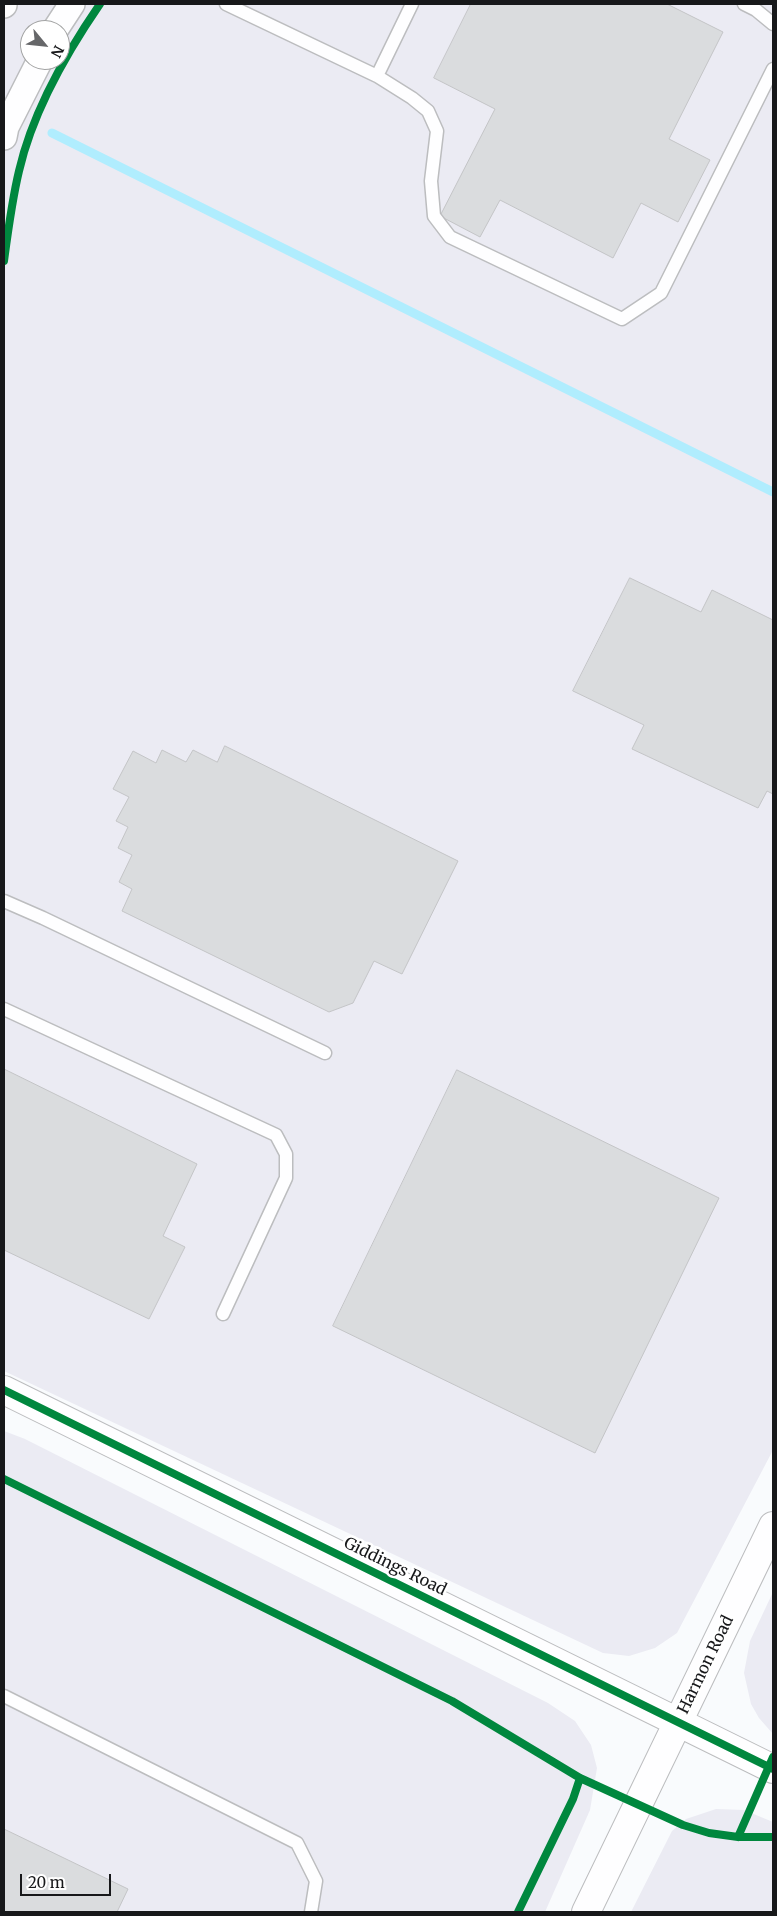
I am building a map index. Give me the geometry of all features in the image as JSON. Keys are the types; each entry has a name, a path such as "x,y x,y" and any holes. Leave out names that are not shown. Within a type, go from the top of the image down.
{"street":[{"path":"62,20 72,4"},
{"path":"4,137 6,127 35,70"},
{"name":"Giddings Road","path":"4,1390 773,1769"},
{"name":"Harmon Road","path":"586,1912 773,1526"}],"lane":[{"path":"226,4 376,76 428,110 437,131 431,181 434,216 450,238 622,319 661,294 773,69"},
{"path":"376,76 412,4"},
{"path":"744,4 756,10 773,24"},
{"path":"4,901 325,1053"},
{"path":"4,1009 276,1134 286,1154 286,1178 223,1314"},
{"path":"4,1696 297,1844 316,1880 311,1912"}],"shaded area":[{"path":"4,4 773,4 773,1450 677,1633 655,1648 629,1656 603,1653 4,1371"},
{"path":"4,1431 25,1439 548,1703 575,1721 591,1745 597,1768 590,1810 545,1912 4,1912"},
{"path":"773,1592 773,1734 759,1718 751,1704 744,1673 750,1641"},
{"path":"716,1809 744,1810 773,1822 773,1912 631,1912 672,1831 686,1819"}],"building":[{"path":"471,4 667,4 723,32 669,139 710,160 678,222 641,203 613,258 500,200 480,237 440,216 495,109 434,78"},
{"path":"630,578 701,612 712,590 773,620 773,794 767,791 758,808 632,749 644,725 573,691"},
{"path":"225,746 458,861 402,974 374,961 353,1003 329,1012 122,911 132,889 119,882 132,855 118,848 128,827 116,821 129,797 113,789 133,751 156,763 162,750 186,762 193,750 217,762"},
{"path":"4,1069 197,1164 163,1236 185,1247 149,1319 4,1250"},
{"path":"457,1070 719,1198 595,1453 333,1326"},
{"path":"4,1829 128,1889 117,1912 4,1912"}],"waterway":[{"path":"52,133 773,492"}],"cycle path":[{"path":"4,261 17,182 32,128 63,63 100,4"},
{"path":"4,1390 773,1769"},
{"path":"4,1479 452,1701 580,1778 683,1825 709,1833 738,1837 773,1837"},
{"path":"738,1837 773,1757"},
{"path":"518,1912 573,1799 580,1778"}]}
